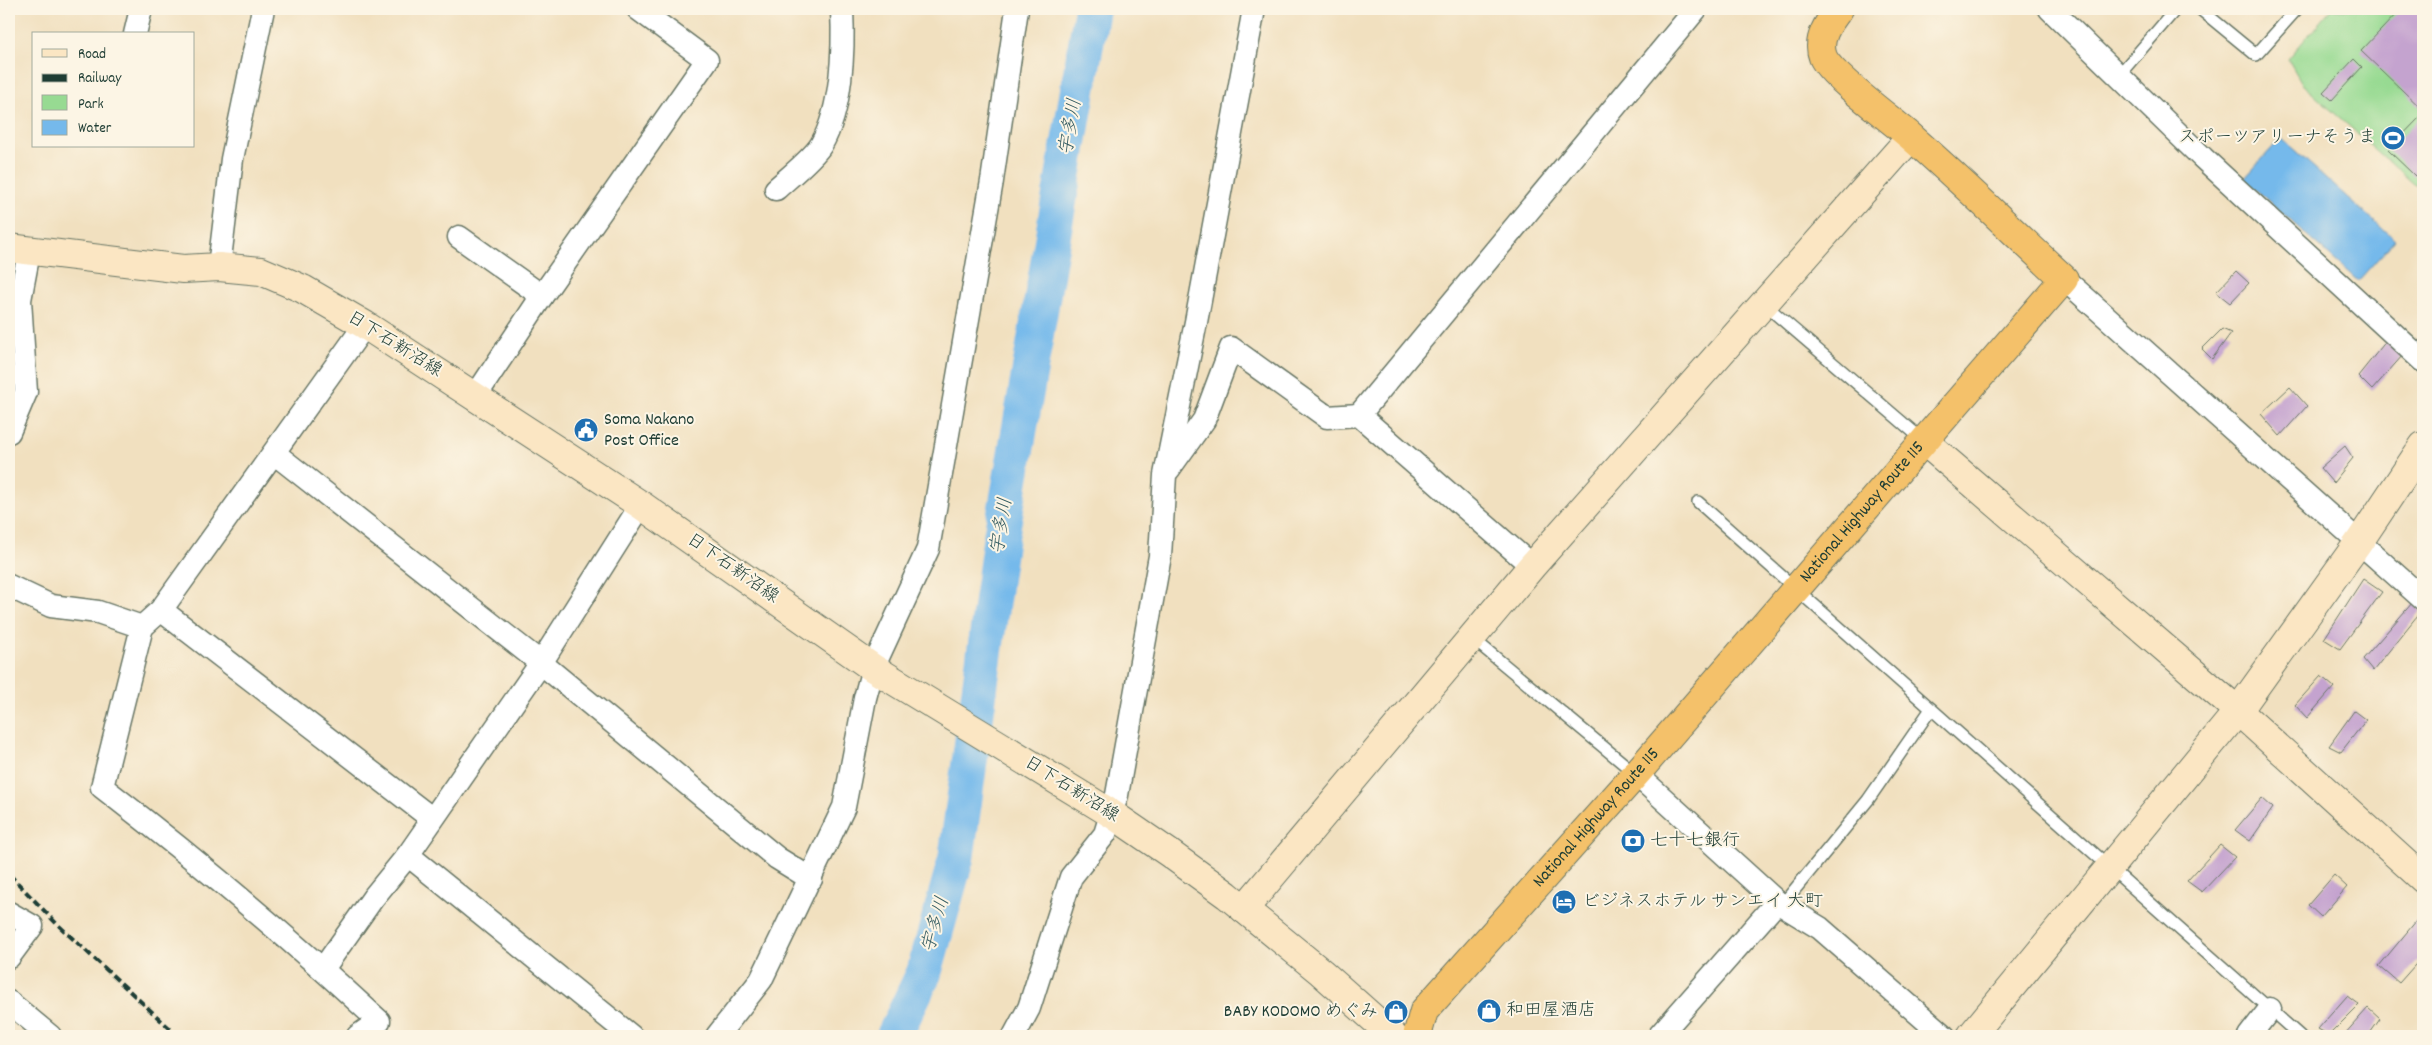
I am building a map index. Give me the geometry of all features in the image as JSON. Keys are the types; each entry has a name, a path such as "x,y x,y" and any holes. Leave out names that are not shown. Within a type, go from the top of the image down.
{"highway":[{"path":"1839,9 1829,22 1821,41 1823,57 1838,76 1911,137 2064,279"},
{"name":"National Highway Route 115","path":"1417,1036 1424,1011 1636,774 2064,279"}],"street":[{"path":"135,32 140,9"},
{"path":"218,267 232,159 263,9"},
{"path":"476,397 542,296 707,60 638,9"},
{"path":"776,189 820,146 836,107 843,35 842,9"},
{"path":"717,1036 761,980 811,880 844,807 864,698 873,668 928,549 992,180 1017,9"},
{"path":"1014,1036 1029,1008 1071,877 1105,834 1107,811 1160,556 1165,475 1198,312 1254,9"},
{"path":"1359,415 1696,9"},
{"path":"2050,9 2203,158 2423,361"},
{"path":"1244,909 1532,566 1911,137"},
{"path":"459,237 542,296"},
{"path":"9,432 26,392 19,250"},
{"name":"日下石新沼線","path":"19,250 183,269 218,267 261,271 302,288 365,325 641,505 896,683 1107,811 1169,853 1244,909 1321,972 1393,1036"},
{"path":"2064,279 2423,599"},
{"path":"358,1036 379,1020 323,969 190,855 102,787 142,627 161,610 365,325"},
{"path":"1165,475 1204,420 1231,348 1326,417 1359,415 1532,566"},
{"path":"1925,442 2238,711 2423,879"},
{"path":"1971,1036 2238,711 2359,542 2423,446"},
{"path":"274,453 541,663 778,858 811,880"},
{"path":"323,969 373,898 408,856 432,818 541,663 641,505"},
{"path":"9,586 51,606 98,612 142,627"},
{"path":"161,610 296,716 432,818"},
{"path":"1636,774 1779,903 1820,928 1944,1036"},
{"path":"408,856 631,1036"},
{"path":"1660,1036 1779,903"},
{"path":"9,914 32,926 9,957"},
{"path":"9,1002 50,1036"},
{"path":"2249,1036 2270,1009"}],"lane":[{"path":"2118,75 2176,9"},
{"path":"2200,9 2256,55 2297,9"},
{"path":"1764,304 1925,442"},
{"path":"1698,502 2300,1036"},
{"path":"1472,638 1636,774"},
{"path":"1779,903 1868,800 1931,709"}],"green space":[{"name":"スポーツアリーナそうま","path":"2331,9 2423,9 2423,192 2303,85 2288,59"}],"water":[{"path":"2281,138 2395,240 2358,281 2244,179"}],"building":[{"path":"2401,9 2423,9 2423,110 2361,51"},
{"path":"2354,59 2362,67 2332,100 2323,92"},
{"path":"2421,116 2423,118 2423,167 2415,176 2388,150"},
{"path":"2236,271 2249,283 2230,303 2216,292"},
{"path":"2222,329 2231,333 2212,359 2202,349"},
{"path":"2387,340 2403,355 2372,390 2358,376"},
{"path":"2290,387 2307,406 2280,436 2261,414"},
{"path":"2345,446 2353,458 2333,483 2320,468"},
{"path":"2363,579 2382,592 2340,649 2324,639"},
{"path":"2413,602 2421,611 2373,671 2363,659"},
{"path":"2321,676 2334,687 2307,718 2295,705"},
{"path":"2354,711 2366,720 2341,752 2329,746"},
{"path":"2262,798 2273,808 2250,841 2235,830"},
{"path":"2220,845 2235,857 2202,892 2187,881"},
{"path":"2334,875 2347,887 2321,917 2308,905"},
{"path":"2417,920 2423,925 2423,956 2399,983 2379,966"},
{"path":"2347,996 2359,1005 2329,1035 2318,1029"},
{"path":"2368,1008 2380,1019 2368,1036 2343,1036"}],"waterway":[{"name":"宇多川","path":"894,1036 924,973 956,859 1000,543 1092,9"}],"railway":[{"path":"9,874 57,924 178,1036"}],"place":[{"name":"スポーツアリーナそうま","path":"2393,138"},
{"name":"Soma Nakano Post Office","path":"586,430"},
{"name":"七十七銀行","path":"1633,841"},
{"name":"ビジネスホテル サンエイ 大町","path":"1564,902"},
{"name":"和田屋酒店","path":"1489,1011"},
{"name":"BABY KODOMO めぐみ","path":"1396,1012"}]}
